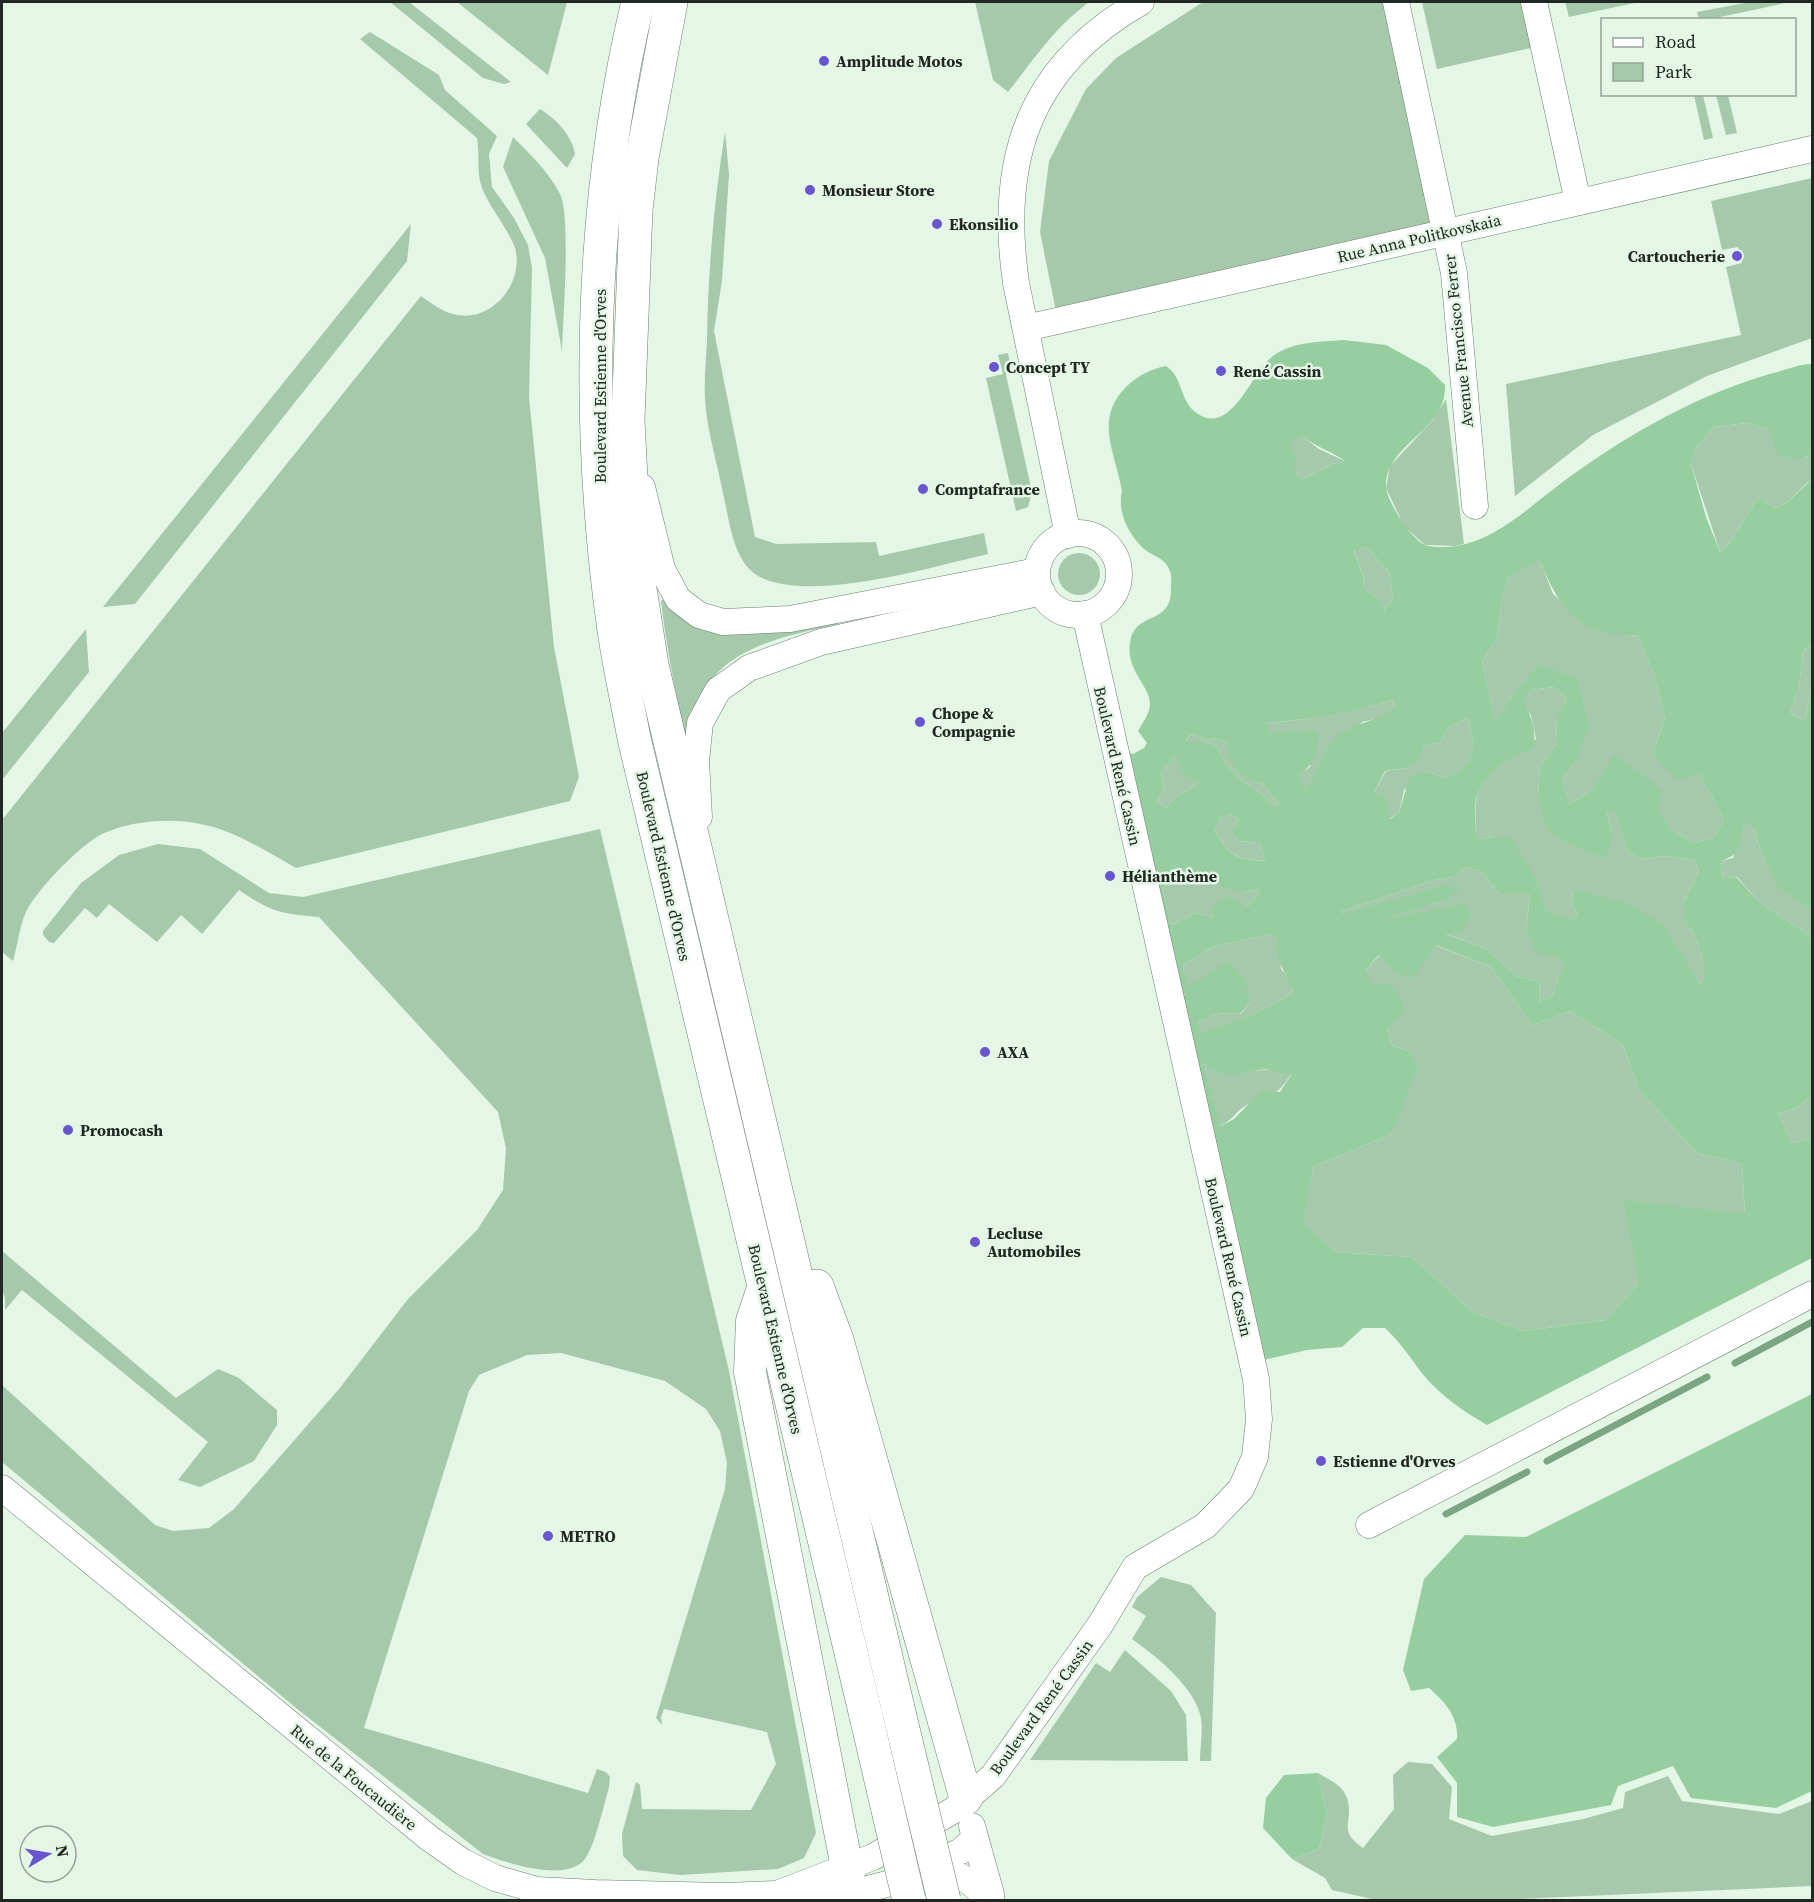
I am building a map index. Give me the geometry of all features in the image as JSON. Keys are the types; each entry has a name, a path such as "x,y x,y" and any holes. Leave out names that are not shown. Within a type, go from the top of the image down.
{"main road":[{"name":"Boulevard Estienne d'Orves","path":"638,2 615,125 601,252 597,405 600,496 613,624 634,738 904,1885"},
{"name":"Boulevard Estienne d'Orves","path":"671,2 642,158 636,210 628,420 635,557 652,664 702,879 796,1245 898,1708 944,1900"},
{"path":"796,1245 837,1340 966,1798"}],"street":[{"path":"1068,535 1010,242 1013,193 1020,141 1042,95 1064,63 1090,36 1141,2"},
{"name":"Avenue Francisco Ferrer","path":"1396,2 1454,273 1475,506"},
{"path":"1534,2 1578,202"},
{"name":"Rue Anna Politkovskaia","path":"1026,328 1812,149"},
{"path":"628,420 662,569 678,599 699,615 723,622 789,619 1040,581"},
{"path":"1078,532 1092,535 1105,542 1114,553 1119,567 1115,593 1106,604 1085,614 1066,613 1053,607 1040,581 1041,557 1049,545 1060,537 1068,535 1078,532"},
{"path":"702,879 696,761 699,723 718,690 749,668 821,642 1040,581"},
{"name":"Boulevard René Cassin","path":"966,1798 993,1776 1100,1625 1135,1567 1205,1526 1241,1489 1255,1457 1259,1419 1254,1369 1085,614"},
{"path":"764,1285 753,1321 750,1372 845,1857 851,1867"},
{"path":"1369,1525 1812,1294"},
{"name":"Rue de la Foucaudière","path":"2,1488 420,1831 463,1862 495,1878 537,1890 774,1895 859,1892 904,1885 934,1869 958,1876 971,1883 985,1900"},
{"path":"966,1798 991,1900"},
{"name":"Rue de la Foucaudière","path":"774,1895 851,1867 954,1810 966,1798"},
{"name":"Rue de la Foucaudière","path":"851,1867 869,1884 904,1885 966,1848 974,1835"}],"green space":[{"path":"390,2 409,2 511,82 504,84 483,78"},
{"path":"457,2 567,2 548,75"},
{"path":"975,2 1089,2 1055,33 1008,92 993,80"},
{"path":"1203,2 1396,2 1445,233 1058,321 1040,232 1049,161 1086,89 1116,58"},
{"path":"1422,2 1521,2 1531,48 1437,69"},
{"path":"1565,2 1639,2 1569,17"},
{"path":"1750,2 1790,2 1716,18 1699,18 1697,12"},
{"path":"370,32 439,75 445,90 497,136 489,154 492,187 514,218 528,245 532,268 529,397 554,647 579,777 570,801 296,868 240,837 205,825 180,821 153,821 114,829 93,840 72,857 34,899 25,914 13,961 2,952 2,820 421,296 440,309 466,316 490,308 508,290 514,278 516,252 482,188 477,138 360,39"},
{"path":"1694,96 1703,96 1713,138 1704,140"},
{"path":"1716,96 1728,96 1737,133 1726,135"},
{"path":"540,109 557,123 570,140 575,154 567,168 526,124"},
{"path":"725,132 729,174 722,281 714,331 755,537 776,544 876,542 879,556 984,533 988,554 905,574 840,585 783,584 760,577 744,563 731,531 710,436 705,399 710,262"},
{"path":"513,137 550,178 560,194 563,206 566,245 562,351 545,258 503,167"},
{"path":"1812,178 1812,338 1707,376 1593,435 1515,496 1506,384 1741,335 1726,267 1742,263 1738,247 1722,250 1711,201"},
{"path":"411,224 407,261 135,604 103,607"},
{"path":"1344,340 1386,345 1428,368 1445,385 1443,401 1437,414 1396,459 1389,471 1386,486 1390,500 1413,535 1425,545 1436,547 1457,546 1488,536 1592,461 1666,416 1745,382 1797,366 1812,364 1812,455 1802,458 1778,456 1769,429 1746,423 1714,427 1697,446 1691,464 1706,517 1720,552 1732,540 1759,498 1775,508 1788,502 1809,482 1812,484 1812,645 1803,651 1799,688 1790,713 1805,721 1812,686 1812,910 1778,888 1758,844 1755,829 1743,821 1738,850 1729,858 1721,861 1723,878 1736,877 1759,902 1812,937 1812,1095 1797,1108 1778,1113 1792,1143 1812,1139 1812,1258 1487,1425 1460,1408 1435,1388 1385,1328 1363,1328 1342,1347 1307,1350 1259,1361 1125,750 1133,754 1144,748 1147,743 1138,731 1148,713 1150,702 1131,660 1129,650 1131,638 1141,624 1166,608 1170,600 1171,577 1168,566 1143,548 1133,536 1122,514 1122,491 1109,436 1111,411 1116,399 1140,376 1166,366 1176,377 1192,409 1210,418 1221,416 1240,399 1265,364 1281,351 1298,345","holes":["1302,436 1346,462 1332,464 1303,479 1294,472 1297,460 1289,443","1365,547 1389,571 1393,599 1384,610 1378,598 1364,588 1363,576 1354,550","1539,559 1554,591 1575,618 1596,630 1638,636 1654,675 1665,718 1653,754 1677,779 1700,774 1724,820 1713,838 1695,843 1673,831 1658,810 1661,791 1644,775 1614,755 1593,790 1570,804 1562,780 1576,761 1589,727 1577,678 1539,665 1513,694 1495,722 1482,661 1497,637 1508,577","1554,687 1567,698 1557,717 1556,744 1540,767 1538,795 1547,830 1573,846 1607,858 1612,832 1607,814 1613,808 1629,853 1643,859 1663,856 1695,860 1699,872 1684,902 1684,919 1696,939 1704,963 1704,981 1700,984 1663,924 1625,902 1573,890 1572,904 1577,913 1573,921 1546,911 1536,877 1512,839 1492,837 1483,839 1476,836 1475,814 1478,793 1487,779 1501,765 1525,751 1533,750 1534,731 1523,701 1530,690","1393,700 1395,707 1348,730 1334,740 1326,751 1307,790 1298,777 1315,756 1318,745 1317,730 1270,733 1266,723 1346,712","1468,718 1473,746 1469,760 1447,778 1429,772 1410,776 1399,812 1390,819 1385,796 1374,793 1385,771 1406,768 1419,760 1423,746 1440,742 1449,727","1196,734 1206,740 1214,738 1227,743 1229,758 1237,770 1249,779 1263,784 1279,805 1273,807 1264,796 1240,779 1224,762 1218,748 1213,744 1186,741 1189,736","1176,755 1184,775 1197,783 1173,800 1166,808 1156,802 1164,789 1161,772","1231,814 1239,820 1231,832 1239,841 1260,843 1265,861 1240,857 1224,846 1215,830 1220,819","1465,867 1481,871 1499,893 1530,894 1526,930 1537,953 1555,956 1566,965 1559,975 1552,997 1539,1001 1540,982 1516,976 1487,949 1446,934 1461,931 1471,916 1465,904 1375,921 1449,899 1460,889 1446,885 1343,914 1342,911 1434,880 1453,877","1211,870 1219,886 1243,892 1259,890 1258,895 1248,906 1229,897 1219,901 1211,910 1214,917 1196,913 1172,925 1162,887 1201,878","1271,934 1278,938 1277,953 1293,991 1278,1002 1202,1033 1198,1022 1219,1014 1240,1014 1250,1002 1246,980 1228,961 1188,987 1183,965 1212,947","1436,945 1491,967 1532,1025 1570,1011 1623,1045 1639,1090 1697,1153 1742,1164 1745,1214 1624,1200 1639,1283 1606,1320 1525,1331 1474,1313 1412,1257 1335,1252 1303,1222 1313,1167 1391,1134 1418,1067 1409,1051 1391,1045 1388,1029 1404,1011 1401,999 1390,984 1372,984 1365,971 1379,955 1377,951 1394,972 1414,978","1204,1063 1219,1073 1239,1074 1265,1069 1291,1075 1280,1092 1262,1090 1234,1119 1220,1126"]},
{"path":"1008,353 1010,364 1006,375 1032,492 1028,507 1016,511 986,378 1003,374 998,355"},
{"path":"1446,399 1464,544 1425,545 1404,526 1386,488 1390,466 1432,421"},
{"path":"1746,423 1769,429 1802,458 1812,455 1812,484 1808,482 1788,502 1775,508 1759,498 1732,540 1720,552 1691,464 1697,446 1714,427"},
{"path":"1302,436 1319,449 1347,462 1332,464 1303,479 1294,472 1289,442"},
{"path":"1365,547 1389,571 1393,599 1383,611 1378,598 1364,588 1363,576 1354,549"},
{"path":"1079,553 1094,559 1100,574 1094,589 1079,595 1064,589 1058,574 1064,559"},
{"path":"1539,558 1553,594 1596,630 1638,636 1654,675 1665,718 1653,754 1700,774 1724,820 1713,838 1695,843 1673,831 1657,810 1593,790 1570,804 1562,780 1576,761 1577,679 1513,694 1495,723 1482,661 1497,637 1508,577"},
{"path":"666,596 722,632 764,633 837,619 839,624 764,644 742,654 723,667 708,684 695,707 687,735 684,733 665,634 661,601"},
{"path":"86,629 89,672 2,780 2,733"},
{"path":"1812,645 1812,686 1805,721 1790,713 1799,688 1803,651"},
{"path":"1554,687 1567,698 1557,718 1556,744 1540,767 1538,795 1612,832 1607,814 1613,807 1629,853 1643,859 1663,856 1695,860 1699,872 1684,902 1684,919 1696,939 1704,963 1704,981 1700,984 1684,959 1573,890 1572,904 1577,913 1573,922 1545,911 1536,877 1492,837 1483,839 1476,836 1476,803 1482,785 1503,763 1536,739 1531,715 1522,702 1530,690"},
{"path":"1393,700 1395,707 1383,717 1362,722 1307,790 1297,777 1311,766 1270,733 1265,723 1330,715"},
{"path":"1468,718 1473,746 1469,760 1447,778 1429,772 1404,790 1399,812 1389,819 1374,793 1386,771 1406,768 1423,746 1440,742 1449,727"},
{"path":"1197,734 1206,740 1214,738 1227,743 1231,758 1238,770 1248,779 1263,784 1279,805 1273,808 1264,796 1240,779 1224,762 1218,748 1213,744 1186,742 1189,736"},
{"path":"1176,755 1197,783 1173,800 1166,808 1156,802 1164,789 1161,772"},
{"path":"1231,814 1239,820 1231,832 1239,841 1260,843 1265,861 1241,857 1224,846 1215,830 1220,819"},
{"path":"1742,820 1755,829 1758,844 1778,887 1812,910 1812,937 1759,902 1737,877 1723,878 1721,861 1733,858"},
{"path":"600,829 729,1371 816,1833 804,1858 778,1869 680,1875 637,1870 623,1856 622,1834 636,1782 640,1785 642,1809 751,1810 776,1764 767,1732 664,1709 661,1717 662,1725 656,1718 725,1489 727,1463 720,1431 706,1409 665,1381 561,1353 527,1355 479,1375 469,1391 364,1728 588,1793 597,1769 606,1772 610,1777 609,1787 589,1853 576,1866 565,1870 536,1869 483,1854 296,1708 2,1462 2,1385 155,1525 173,1531 209,1528 234,1509 339,1389 408,1299 477,1230 503,1190 506,1148 498,1112 319,917 277,911 239,890 202,934 181,915 157,942 109,904 97,918 85,908 54,943 49,942 43,935 43,931 81,883 119,855 158,844 200,849 269,893 303,897"},
{"path":"1465,867 1481,871 1499,893 1530,893 1526,930 1567,965 1559,975 1552,997 1539,1001 1540,982 1516,976 1487,949 1444,933 1368,922 1449,899 1343,914 1342,911 1434,880 1453,877"},
{"path":"1211,870 1243,892 1259,890 1258,895 1248,906 1238,902 1214,917 1196,913 1172,925 1162,887 1201,878"},
{"path":"1271,934 1278,938 1281,969 1289,978 1293,991 1265,1008 1202,1034 1198,1022 1218,1014 1241,1014 1250,1002 1187,987 1183,965 1212,947"},
{"path":"1435,945 1491,967 1532,1025 1570,1011 1623,1045 1639,1090 1697,1153 1742,1164 1745,1215 1640,1282 1606,1320 1525,1331 1474,1313 1412,1257 1335,1252 1302,1222 1313,1167 1391,1134 1409,1051 1391,1045 1388,1028 1365,971 1379,956 1375,947"},
{"path":"1204,1062 1226,1073 1266,1070 1291,1074 1275,1093 1245,1106 1219,1126"},
{"path":"1812,1095 1812,1139 1792,1143 1778,1113 1797,1108"},
{"path":"2,1251 176,1398 218,1369 239,1378 277,1410 277,1425 254,1461 200,1487 178,1480 208,1442 22,1290 5,1310 2,1290"},
{"path":"1812,1394 1812,1791 1776,1808 1691,1798 1673,1766 1618,1786 1611,1805 1493,1827 1457,1817 1457,1783 1437,1757 1457,1739 1456,1724 1445,1704 1429,1688 1411,1691 1403,1670 1424,1579 1465,1535 1526,1537"},
{"path":"1161,1577 1191,1585 1216,1613 1211,1761 1200,1761 1201,1719 1196,1703 1189,1692 1162,1662 1132,1639 1146,1616 1132,1607 1137,1597"},
{"path":"1125,1650 1171,1691 1186,1715 1188,1761 1030,1760 1096,1663 1110,1672"},
{"path":"1408,1762 1432,1764 1452,1787 1449,1819 1492,1836 1583,1819 1623,1808 1625,1792 1668,1776 1682,1801 1779,1814 1812,1801 1812,1886 1495,1900 1376,1900 1332,1890 1325,1878 1292,1859 1319,1849 1327,1814 1318,1773 1337,1784 1347,1797 1348,1831 1355,1842 1363,1848 1394,1809 1393,1775"},
{"path":"1318,1773 1327,1814 1319,1849 1292,1859 1263,1828 1266,1798 1284,1775"}],"waterway":[{"path":"1735,1363 1812,1322"},
{"path":"1547,1461 1707,1377"},
{"path":"1446,1514 1527,1472"}],"place":[{"name":"Amplitude Motos","path":"824,61"},
{"name":"Monsieur Store","path":"810,190"},
{"name":"Ekonsilio","path":"937,224"},
{"name":"Cartoucherie","path":"1737,256"},
{"name":"Concept TY","path":"994,367"},
{"name":"René Cassin","path":"1221,371"},
{"name":"Comptafrance","path":"923,489"},
{"name":"Chope & Compagnie","path":"920,722"},
{"name":"Hélianthème","path":"1110,876"},
{"name":"AXA","path":"985,1052"},
{"name":"Promocash","path":"68,1130"},
{"name":"Lecluse Automobiles","path":"975,1242"},
{"name":"Estienne d'Orves","path":"1321,1461"},
{"name":"METRO","path":"548,1536"}]}
